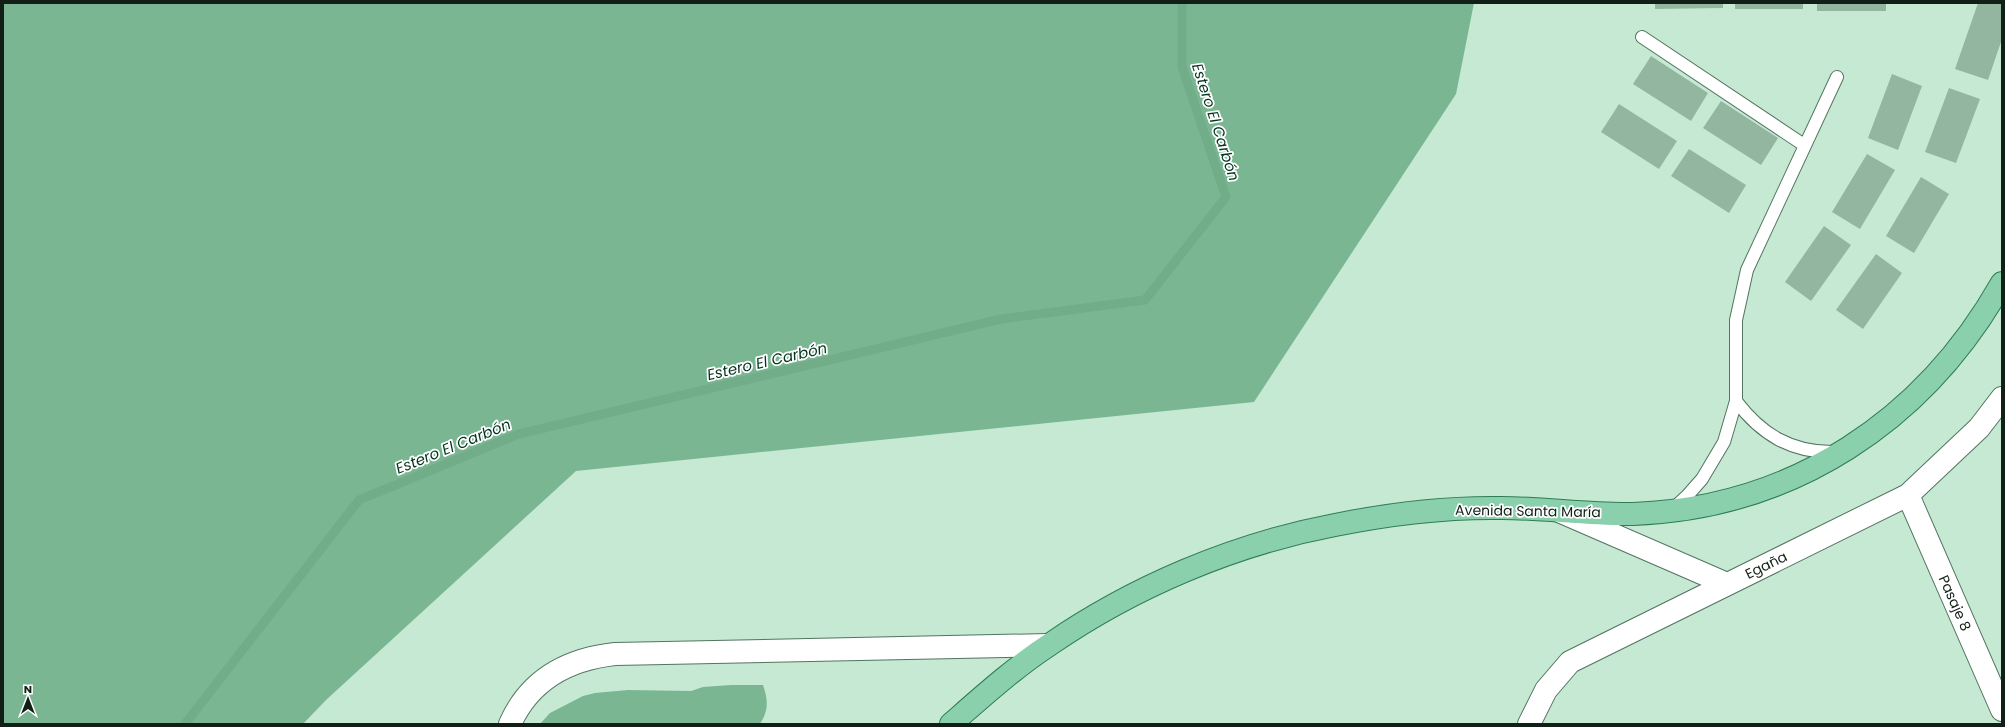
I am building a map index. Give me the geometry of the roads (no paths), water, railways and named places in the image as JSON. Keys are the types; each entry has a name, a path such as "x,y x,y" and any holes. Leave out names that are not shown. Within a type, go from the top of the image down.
{"main road":[{"name":"Avenida Santa María","path":"952,724 996,685 1048,645 1121,601 1171,577 1224,556 1277,539 1332,525 1437,510 1500,508 1633,514 1671,511 1708,505 1745,495 1780,483 1842,452 1876,430 1907,405 1935,376 1973,330 2002,283"}],"street":[{"name":"Egaña","path":"1529,724 1546,690 1570,662 1908,495 1979,428 2002,398"},
{"name":"Pasaje 8","path":"1908,495 2002,710"},
{"path":"1556,510 1727,584"},
{"path":"510,724 524,701 536,687 553,673 573,663 593,656 615,654 1048,645"}],"lane":[{"path":"1642,37 1804,145"},
{"path":"1671,511 1687,496 1714,461 1724,442 1736,401 1736,320 1748,270 1804,145 1837,77"},
{"path":"1736,401 1748,417 1762,430 1780,441 1800,448 1821,452 1842,452"}],"waterway":[{"name":"Estero El Carbón","path":"185,724 359,500 519,434 1001,319 1145,300 1226,197 1182,67 1182,3"}]}
